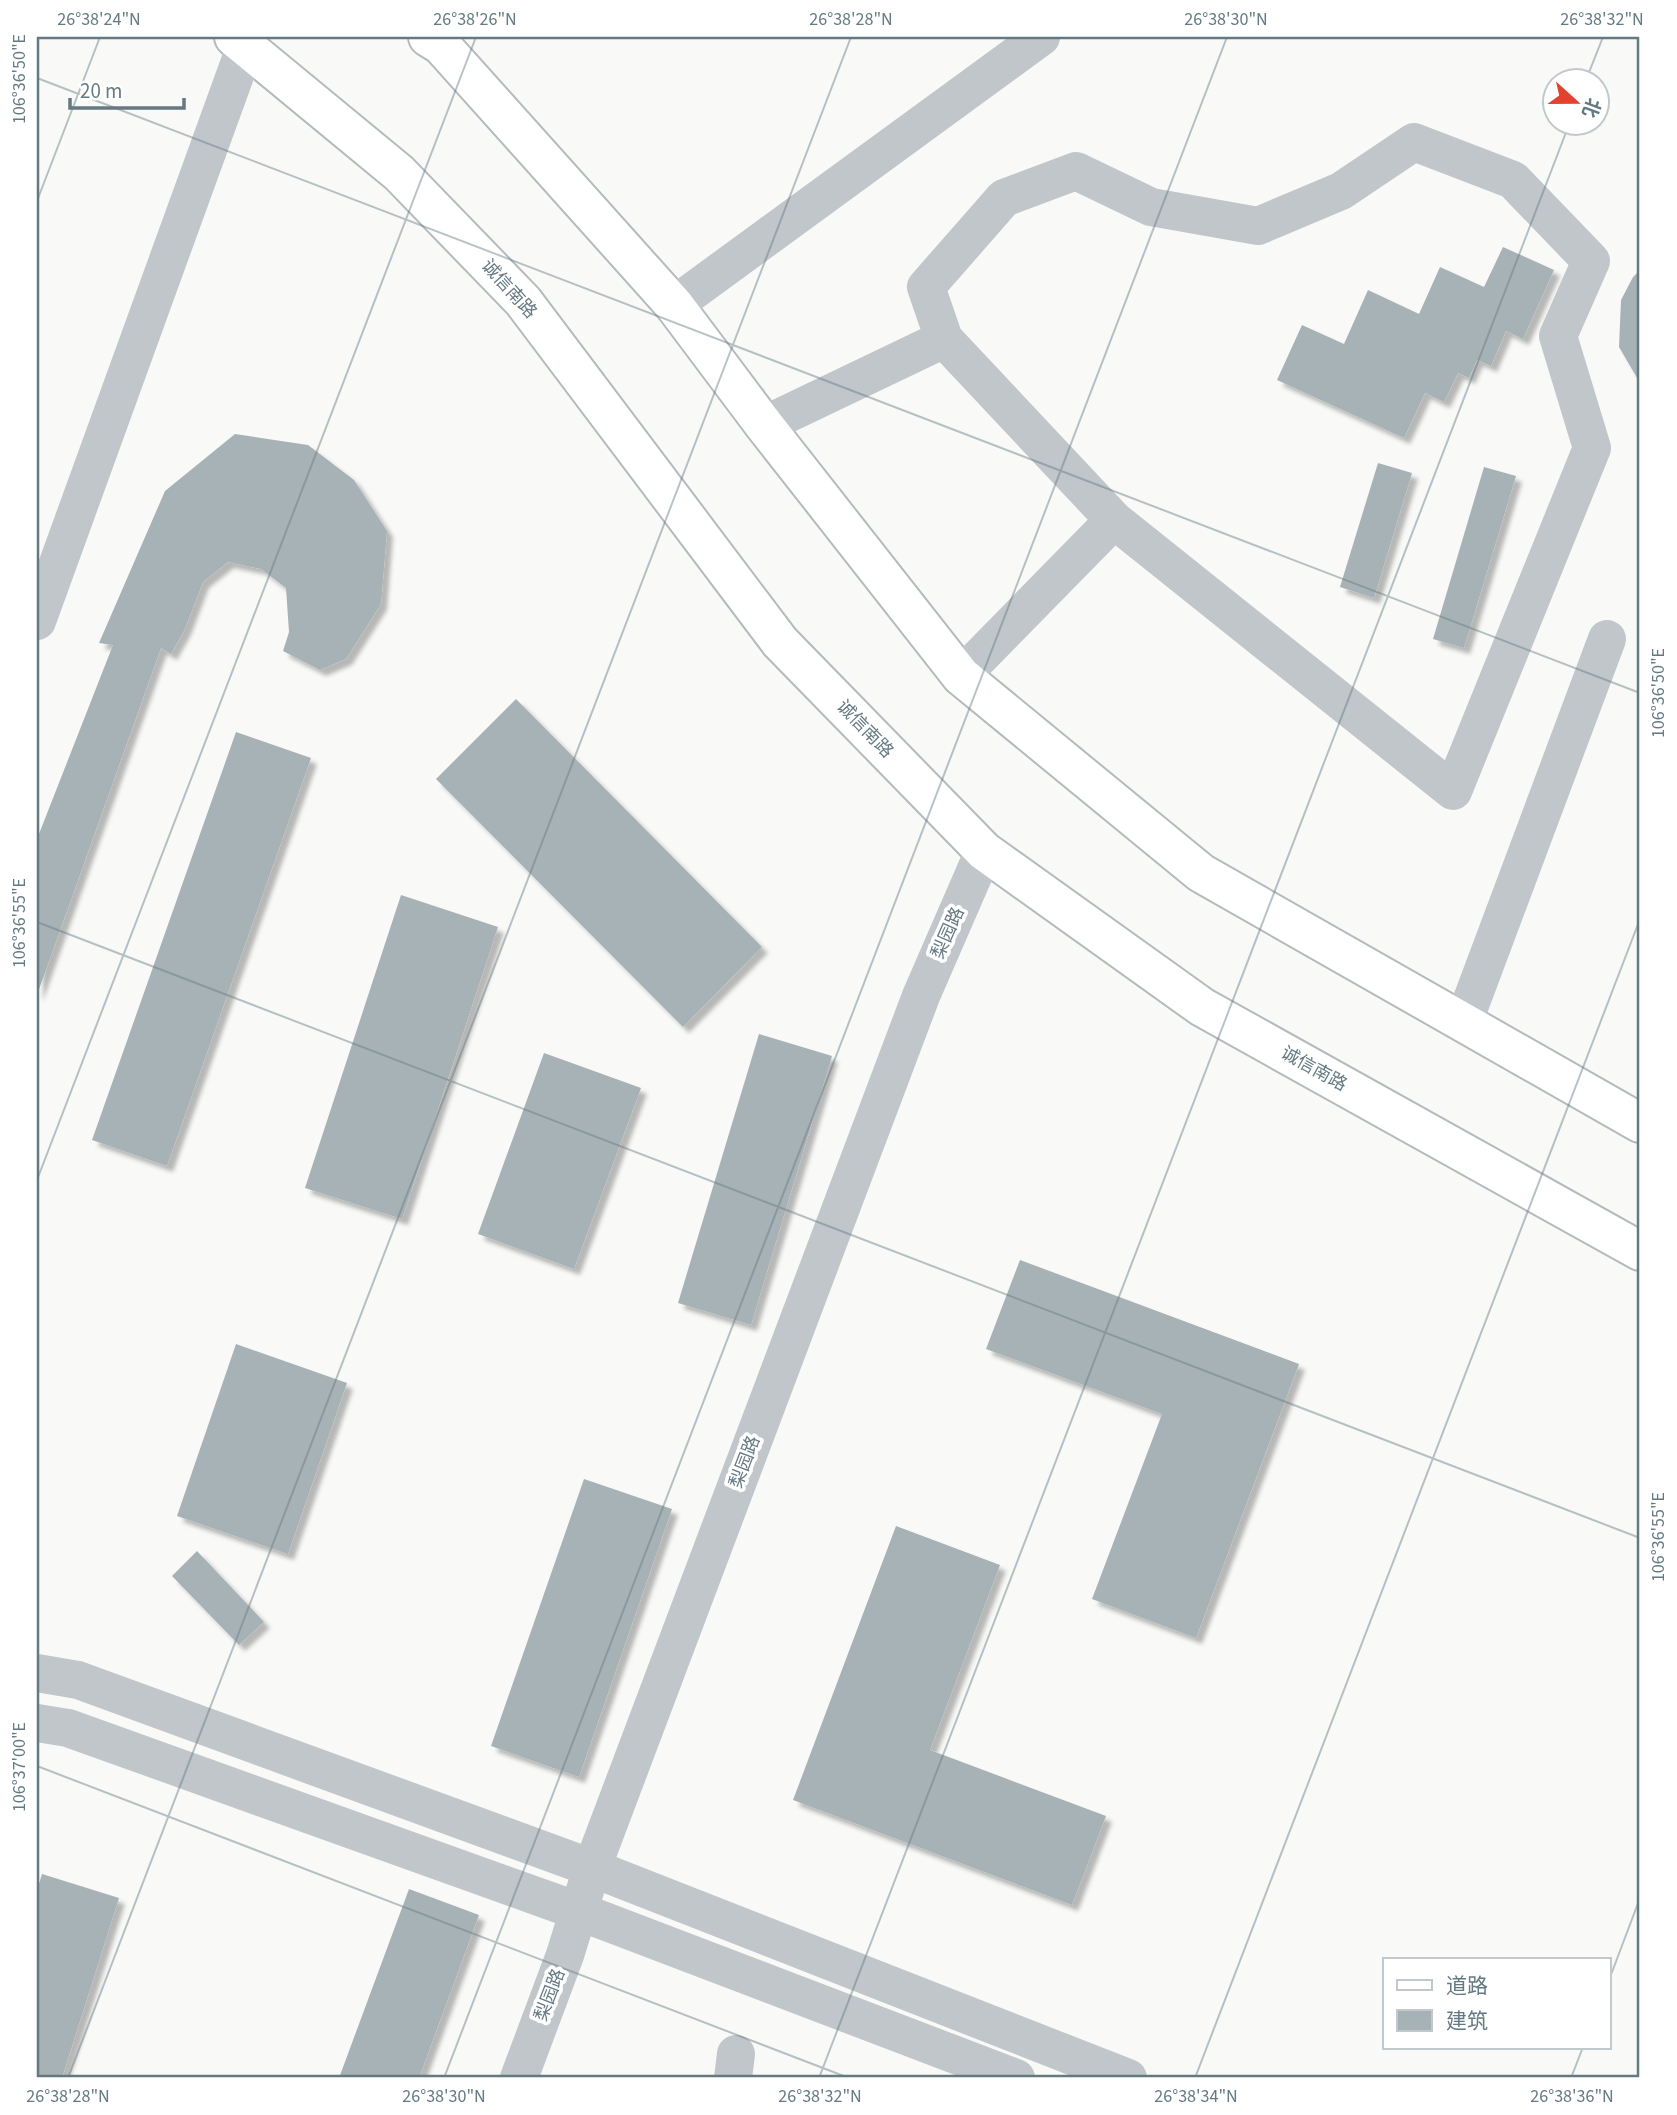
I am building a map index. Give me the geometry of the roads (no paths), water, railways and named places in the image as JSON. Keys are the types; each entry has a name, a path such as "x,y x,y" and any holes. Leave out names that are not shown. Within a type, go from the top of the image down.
{"main road":[{"path":"428,37 441,45 674,305 764,425 961,676 1201,873 1640,1122"},
{"name":"诚信南路","path":"240,41 399,173 523,301 780,642 984,851 1202,1007 1640,1251"}],"street":[{"path":"674,305 1041,37"},
{"path":"37,621 240,41"},
{"path":"1414,142 1513,180 1591,261 1558,336 1592,448 1453,791 1114,520 944,339 926,287 1004,198 1076,171 1150,207 1258,226 1340,191 1414,142"},
{"path":"764,425 944,339"},
{"path":"961,676 1114,520"},
{"path":"1464,1021 1607,639"},
{"name":"梨园路","path":"519,2078 565,1955 592,1868 920,996 984,851"},
{"path":"37,1673 78,1680 592,1868 1128,2078"},
{"path":"37,1723 68,1728 578,1911 1016,2078"}]}
